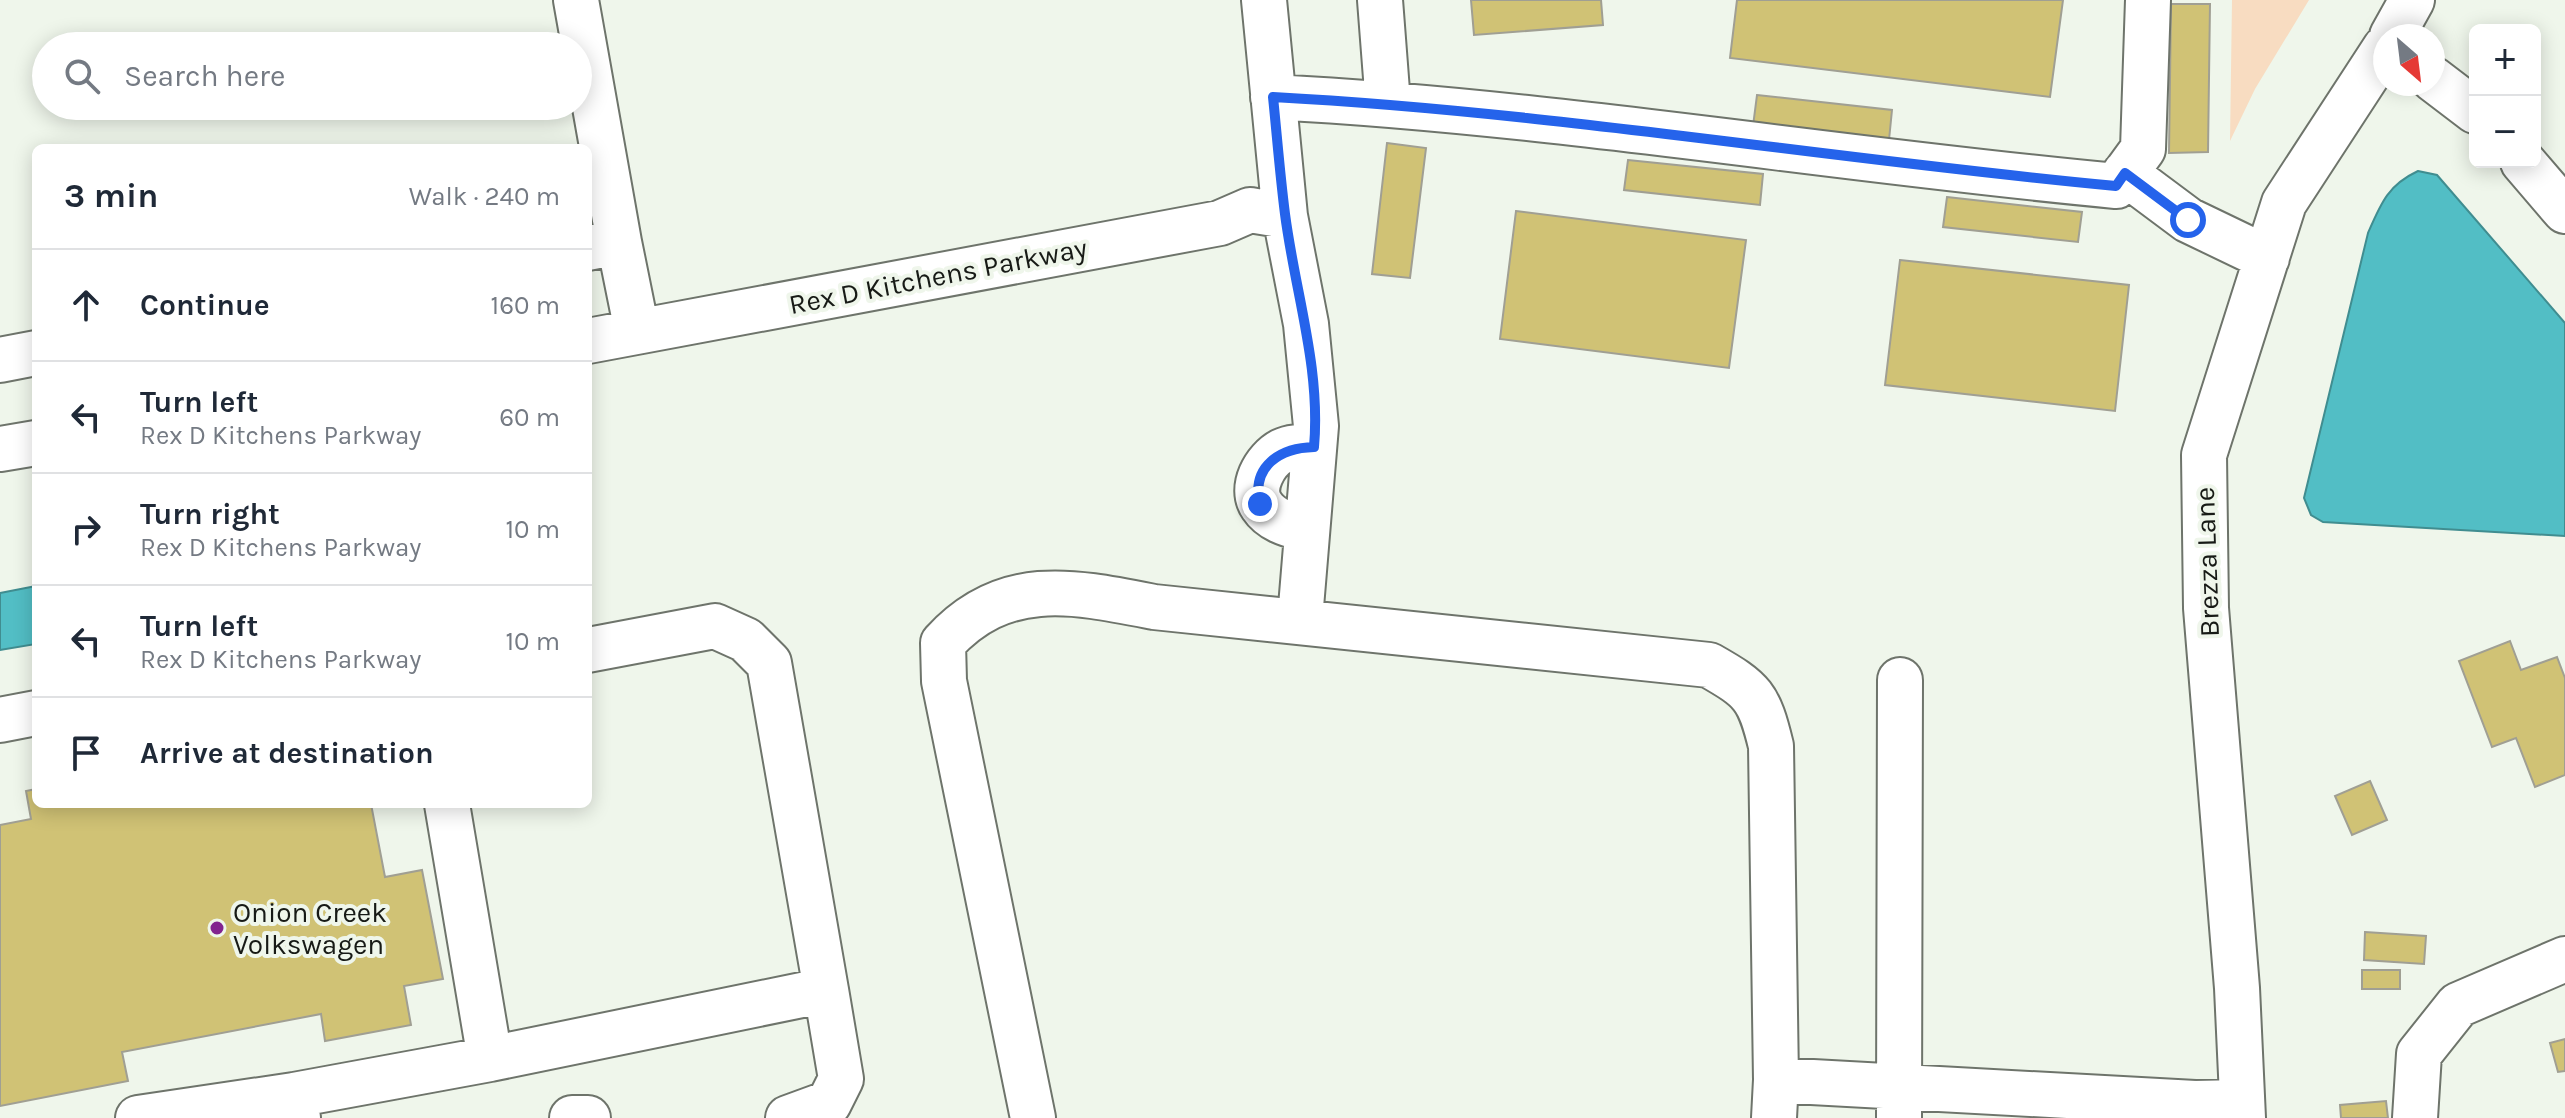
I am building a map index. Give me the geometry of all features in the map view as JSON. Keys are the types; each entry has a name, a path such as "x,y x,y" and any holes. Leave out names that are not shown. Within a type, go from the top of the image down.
{"street":[{"path":"576,0 580,32"},
{"path":"1264,0 1285,216 1306,324 1316,426 1300,619"},
{"path":"1380,0 1388,104"},
{"path":"1273,97 1388,104 1958,171 2116,186 2143,149 2148,0"},
{"path":"2399,24 2412,0"},
{"name":"Brezza Lane","path":"2242,1110 2236,974 2206,608 2204,455 2284,203 2373,66"},
{"path":"2445,88 2469,106"},
{"path":"590,120 604,245 637,331"},
{"path":"2528,168 2565,211"},
{"path":"2125,173 2188,220 2267,258"},
{"name":"Rex D Kitchens Parkway","path":"592,340 1220,223 1250,210 1285,216"},
{"path":"0,360 32,354"},
{"path":"0,449 32,444"},
{"path":"1033,1118 944,681 943,643 966,618 1001,600 1077,592 1154,607 1300,619 1709,665 1747,686 1763,713 1771,746 1775,1099 2195,1103 2242,1110"},
{"path":"592,649 715,626 746,640 769,663 841,1079 829,1103 788,1118"},
{"path":"1899,1102 1900,680"},
{"path":"0,720 32,714"},
{"path":"448,808 490,1059"},
{"path":"2415,1118 2419,1054 2458,1005 2565,959"},
{"path":"138,1118 296,1106 490,1059 826,990"},
{"path":"572,1118 588,1118"}],"shaded area":[{"path":"2232,0 2309,0 2255,89 2230,141"}],"water":[{"path":"2418,171 2437,175 2565,323 2565,536 2323,522 2311,515 2304,498 2368,233 2392,189"},
{"path":"32,587 32,645 0,650 0,593"}],"building":[{"path":"1471,0 1601,0 1603,25 1474,35"},
{"path":"1737,0 2063,0 2050,97 1730,58"},
{"path":"2171,4 2210,4 2208,152 2169,153"},
{"path":"1757,95 1892,110 1889,140 1753,126"},
{"path":"1387,143 1426,148 1410,278 1372,274"},
{"path":"1628,160 1763,174 1760,205 1624,190"},
{"path":"1947,197 2082,212 2078,242 1943,227"},
{"path":"1516,211 1746,240 1729,368 1500,339"},
{"path":"1900,260 2129,285 2115,411 1885,385"},
{"path":"2510,641 2521,670 2557,657 2565,678 2565,775 2535,787 2516,738 2492,747 2459,661"},
{"path":"2370,781 2387,820 2352,835 2335,796"},
{"name":"Onion Creek Volkswagen","path":"32,790 32,808 372,808 385,877 422,870 443,979 404,986 411,1025 325,1041 321,1014 122,1052 128,1081 0,1106 0,825 31,819 26,791"},
{"path":"2365,932 2426,936 2424,964 2364,960"},
{"path":"2362,970 2400,970 2400,989 2362,989"},
{"path":"2565,1039 2565,1071 2558,1072 2550,1043"},
{"path":"2386,1101 2388,1118 2341,1118 2340,1105"}],"place":[{"name":"Onion Creek Volkswagen","path":"217,928"}],"route":[{"path":"1260,504 1257,491 1260,477 1270,460 1283,451 1314,447 1316,426 1306,324 1285,216 1273,97 1460,111 1958,171 2116,186 2125,173 2188,220"}]}
